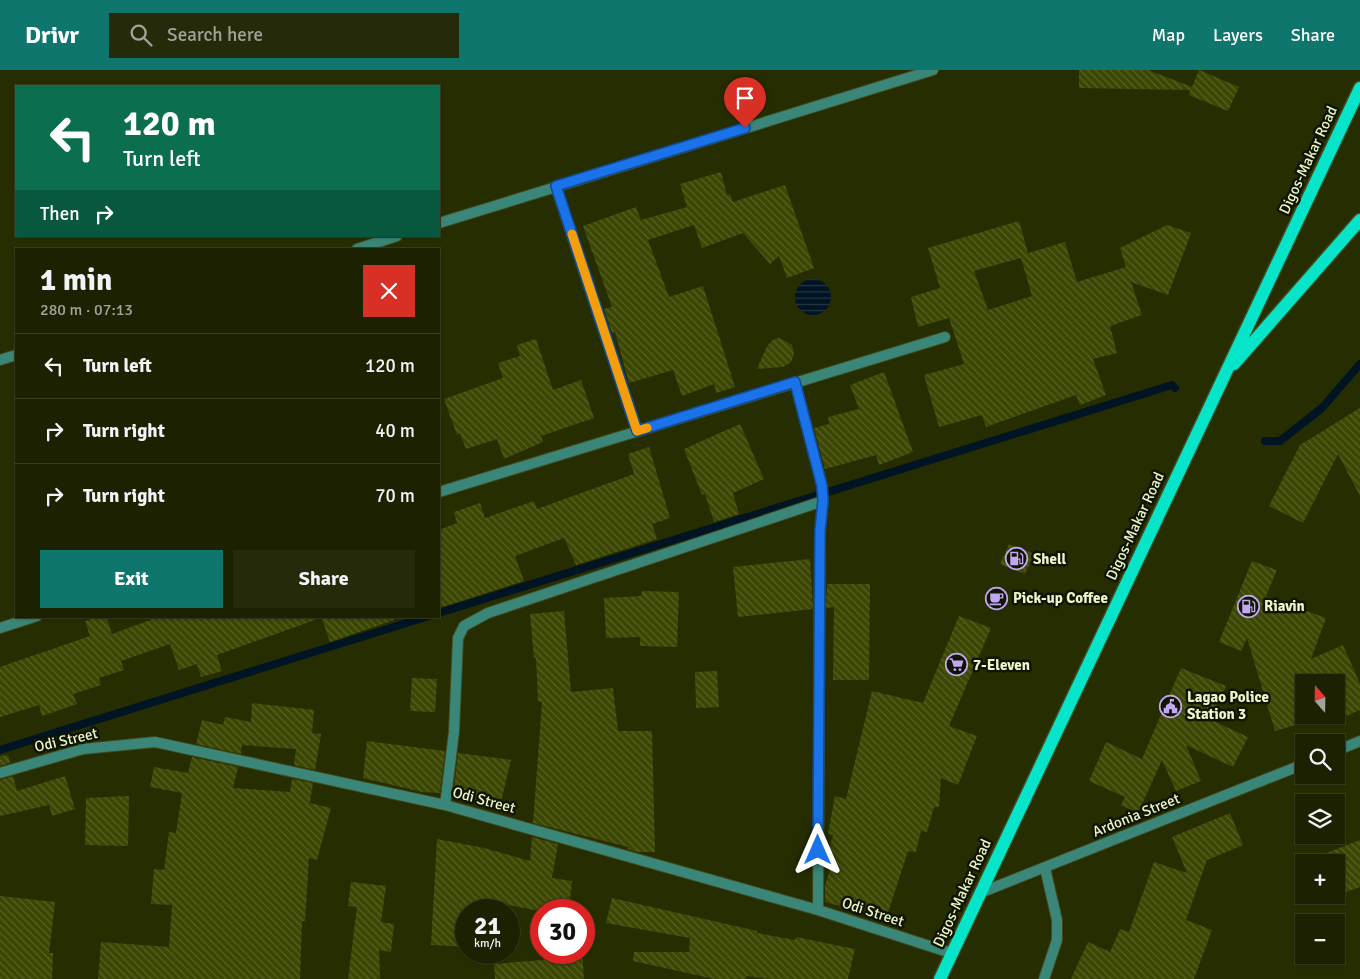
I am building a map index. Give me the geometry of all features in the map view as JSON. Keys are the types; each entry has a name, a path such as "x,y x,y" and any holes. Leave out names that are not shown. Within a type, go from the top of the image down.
{"main road":[{"name":"Digos-Makar Road","path":"940,979 1360,88"},
{"path":"1224,375 1360,220"}],"street":[{"path":"440,223 933,70"},
{"path":"556,186 637,431"},
{"path":"360,248 394,237"},
{"path":"440,492 944,337"},
{"path":"0,360 15,355"},
{"path":"795,382 822,486 823,501 820,531 818,910"},
{"path":"445,805 454,732 458,638 464,626 488,613 823,501"},
{"path":"0,628 31,618"},
{"path":"1345,747 1360,741"},
{"name":"Odi Street","path":"0,773 83,749 155,742 445,805 818,910 951,953"},
{"name":"Ardonia Street","path":"980,894 1295,768"},
{"path":"1044,979 1057,940 1057,920 1045,868"}],"water":[{"path":"813,279 820,280 826,284 830,290 830,304 826,310 820,314 813,315 806,314 800,310 796,304 795,297 796,290 800,284 806,280"}],"building":[{"path":"1079,70 1148,70 1192,87 1199,70 1239,87 1228,111 1189,95 1190,90 1079,88"},
{"path":"721,172 727,195 730,194 733,202 785,185 814,268 787,278 779,256 770,264 743,233 702,248 694,225 648,240 669,297 703,286 735,387 716,393 714,384 682,396 673,370 629,383 615,332 612,333 604,309 612,307 583,226 636,207 641,220 687,207 680,184"},
{"path":"1019,221 1028,253 1065,242 1077,282 1126,267 1120,248 1167,225 1191,233 1168,295 1131,282 1142,315 1110,326 1117,353 1093,359 1106,395 1080,405 1076,395 986,427 982,415 939,427 924,375 964,364 949,318 918,327 911,297 940,288 928,248","holes":["1021,258 1032,296 988,310 974,271"]},
{"path":"779,338 792,345 794,354 791,362 783,367 757,369 767,346 774,339"},
{"path":"536,339 553,390 581,380 594,418 541,436 543,442 504,459 497,439 466,449 460,433 457,435 444,399 503,378 498,363 520,356 517,345"},
{"path":"884,372 913,452 879,465 876,455 825,469 814,428 829,424 828,417 859,409 850,385"},
{"path":"1360,408 1360,496 1338,454 1303,523 1269,506 1300,445"},
{"path":"740,424 764,479 733,493 739,514 714,522 705,494 702,495 684,449"},
{"path":"649,447 670,518 652,524 657,539 576,565 564,538 515,556 524,581 440,608 440,530 457,523 454,512 480,503 485,518 534,501 537,509 634,474 628,454"},
{"name":"Shell","path":"1009,544 1034,554 1025,574 1000,564"},
{"path":"810,559 813,609 738,617 733,567"},
{"path":"1252,561 1277,570 1266,596 1326,618 1311,659 1343,645 1360,684 1360,710 1345,717 1345,674 1295,674 1295,724 1299,724 1275,731 1247,638 1241,651 1219,642"},
{"path":"827,584 870,584 869,680 833,680 834,607 826,608"},
{"path":"642,591 679,592 677,647 640,646 640,637 606,638 604,598 641,596"},
{"path":"564,611 571,692 613,688 618,731 652,731 655,852 637,852 628,849 628,847 533,823 542,702 538,701 536,658 534,658 530,614"},
{"path":"959,616 991,628 949,726 977,736 958,785 941,778 939,807 934,807 927,832 921,831 916,852 908,851 886,919 825,902 825,886 831,866 825,863 833,835 828,834 835,796 846,799 872,691 923,703"},
{"path":"94,618 107,618 112,634 156,618 315,618 315,620 217,655 222,671 201,677 197,664 179,670 170,644 121,661 124,670 99,678 101,685 73,694 77,704 42,716 39,705 0,717 0,667 90,636 85,621"},
{"path":"322,618 394,618 394,620 330,642"},
{"path":"1181,668 1226,686 1211,720 1248,737 1233,767 1186,745 1201,781 1176,791 1162,760 1138,813 1121,805 1125,797 1089,781 1106,742 1142,759"},
{"path":"717,671 719,707 696,708 695,672"},
{"path":"412,678 437,679 435,712 410,711"},
{"path":"252,703 314,710 312,733 321,734 315,770 294,765 296,749 242,745 241,754 196,744 202,720 223,725 225,717 251,722"},
{"path":"367,741 445,751 440,793 422,792 363,778"},
{"path":"458,753 511,760 499,810 476,805 477,800 453,797"},
{"path":"8,755 10,763 0,766 0,756"},
{"path":"192,757 238,767 233,788 290,792 292,779 313,783 310,803 331,808 317,860 309,858 305,921 302,921 300,979 98,979 101,942 169,947 172,905 151,904 154,869 164,870 169,832 176,833 182,793 150,787 154,767 188,773"},
{"path":"13,776 17,791 65,776 75,809 52,816 49,805 0,816 0,780"},
{"path":"129,796 128,846 85,845 86,798"},
{"path":"1230,813 1243,845 1207,860 1186,920 1212,930 1194,979 1071,979 1088,942 1110,952 1120,929 1129,932 1154,862 1187,873 1172,837"},
{"path":"532,837 558,844 552,878 572,881 570,899 530,899 530,909 520,907 520,899 455,899 455,946 431,945 437,839 484,848 530,861"},
{"path":"1360,840 1360,887 1345,892 1345,854 1324,854"},
{"path":"351,882 386,886 381,922 394,924 391,952 379,950 380,979 348,979 357,907 348,906"},
{"path":"0,896 55,902 49,953 53,953 52,979 0,979"},
{"path":"612,898 757,931 757,933 795,940 796,937 855,949 848,979 768,979 747,976 746,979 714,979 633,961 634,952 689,952 690,938 606,923"},
{"path":"530,961 530,964 583,964 584,979 495,979 494,964 520,964 520,962"}],"waterway":[{"path":"1265,441 1280,441 1322,408 1360,364"},
{"path":"440,613 1172,385 1175,388"},
{"path":"0,750 423,618"}],"slow traffic":[{"path":"572,234 637,431 647,428"}],"place":[{"name":"Shell","path":"1017,559"},
{"name":"Pick-up Coffee","path":"997,598"},
{"name":"Riavin","path":"1248,606"},
{"name":"7-Eleven","path":"957,665"},
{"name":"Lagao Police Station 3","path":"1171,706"}],"route":[{"path":"745,128 556,186 637,431 795,382 822,486 823,501 820,531 818,850"}]}
